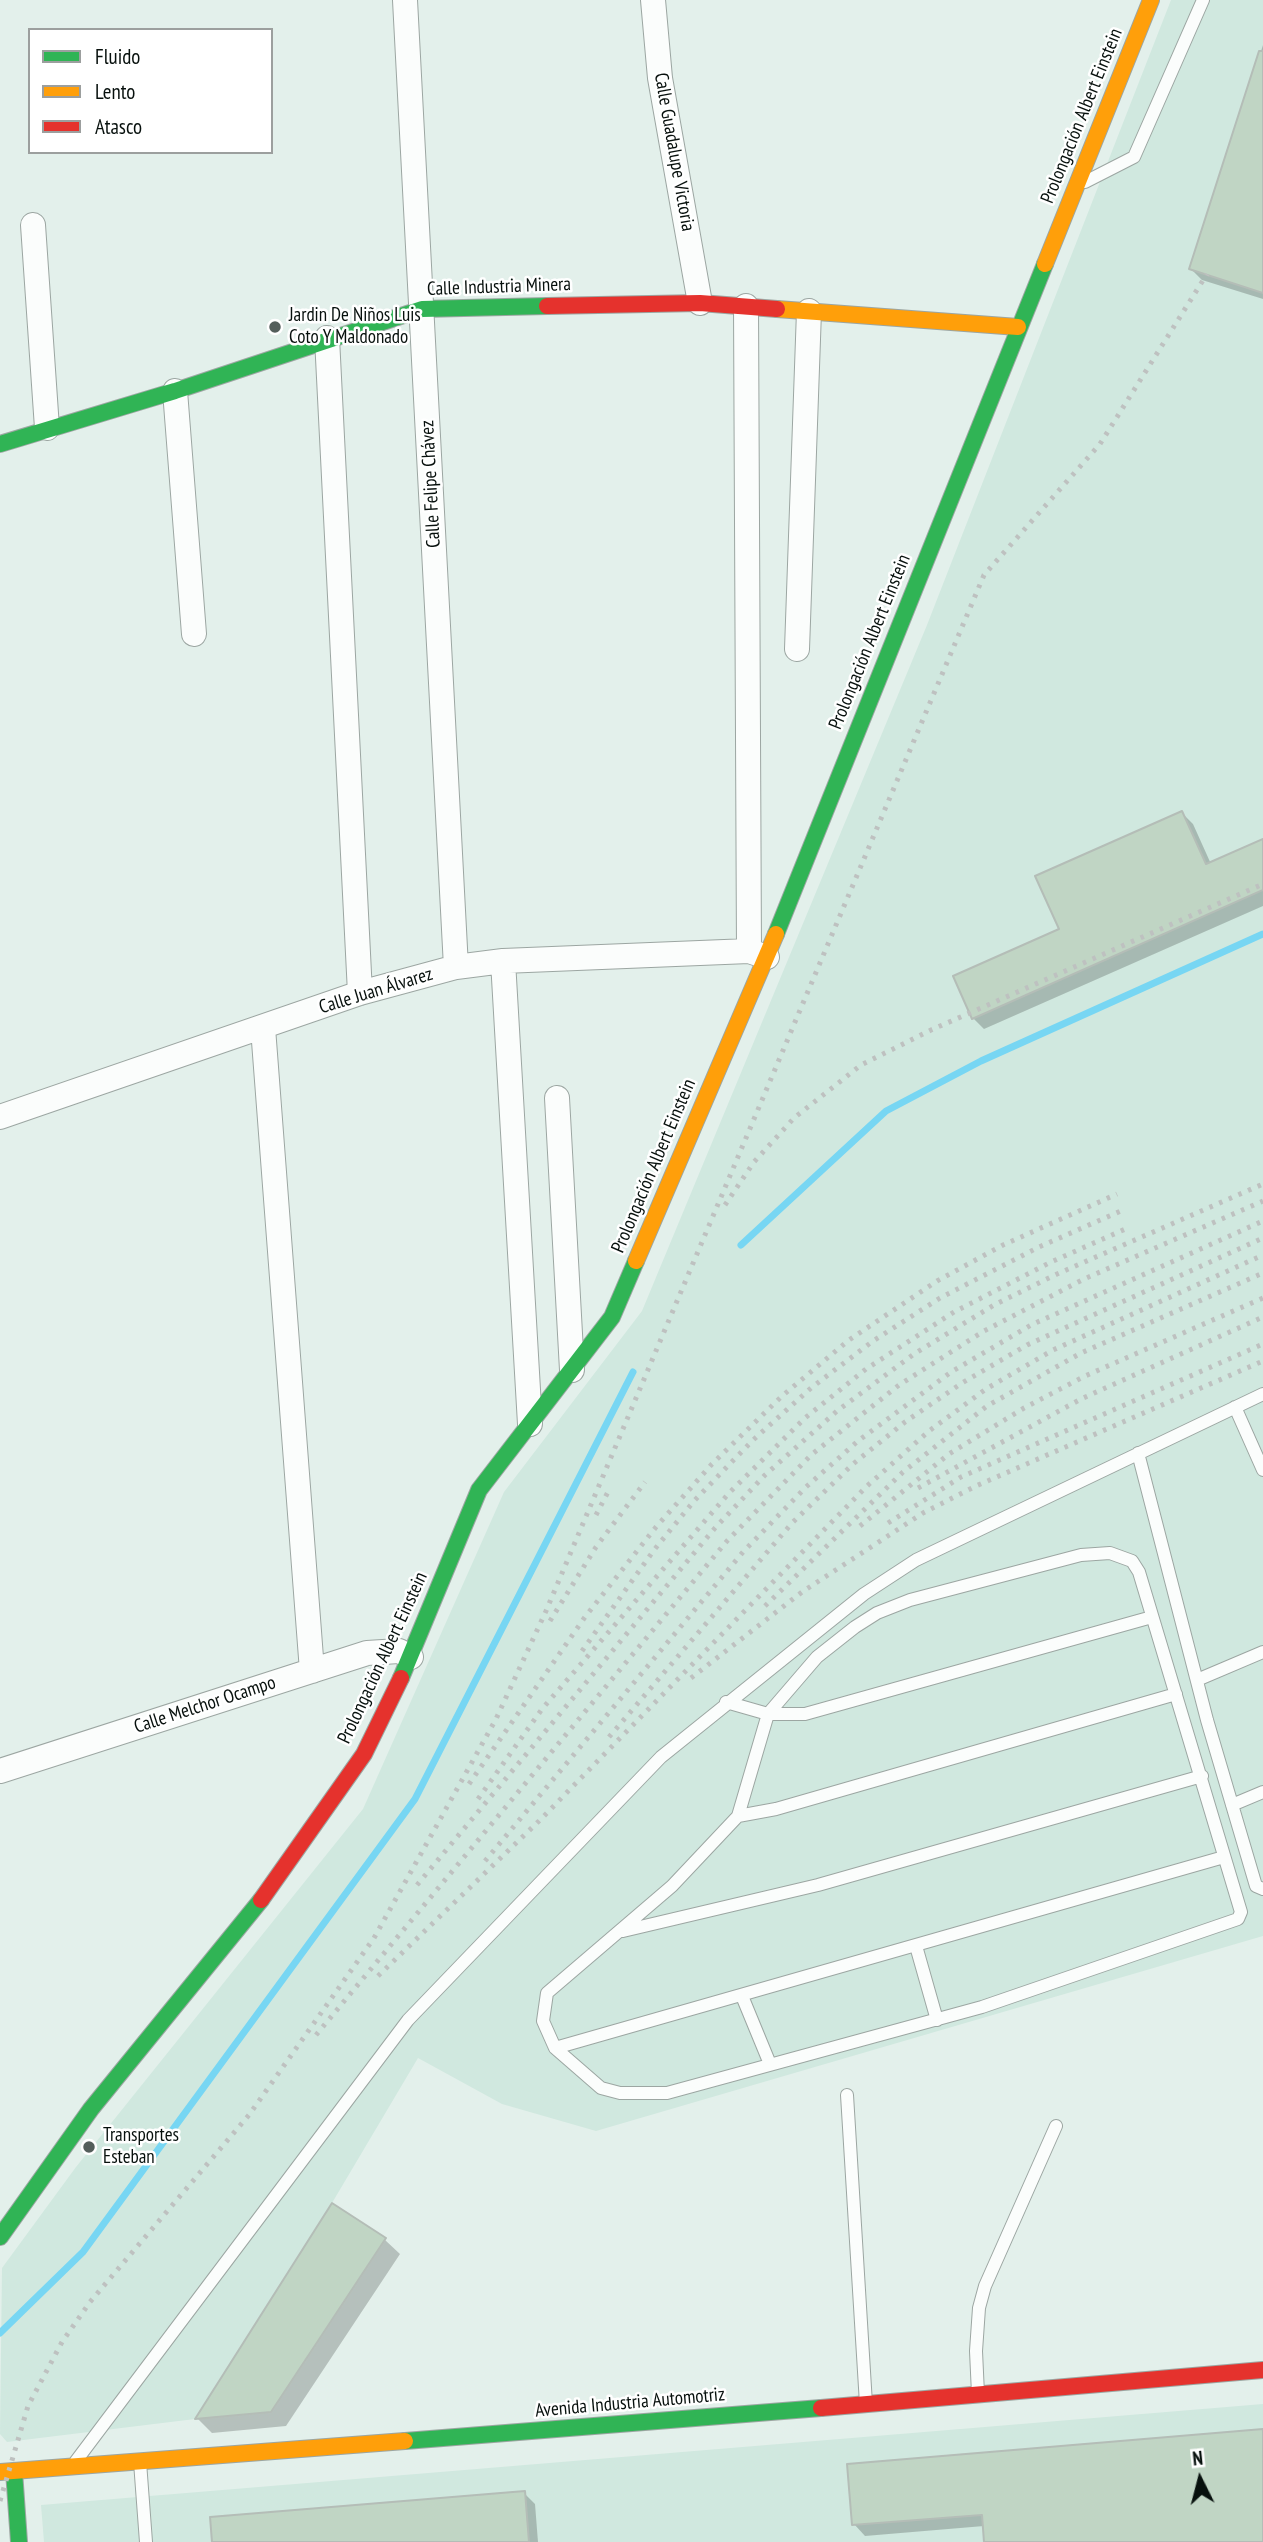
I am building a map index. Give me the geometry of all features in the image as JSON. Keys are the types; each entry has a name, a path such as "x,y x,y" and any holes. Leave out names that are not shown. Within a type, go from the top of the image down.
{"main road":[{"name":"Prolongación Albert Einstein","path":"0,2238 90,2109 225,1947 295,1855 364,1754 411,1657 479,1490 612,1317 758,954 1152,0"},
{"name":"Calle Industria Minera","path":"0,444 175,391 327,338 422,309 700,303 1018,327"},
{"name":"Avenida Industria Automotriz","path":"5,2469 140,2462 1263,2370"},
{"path":"5,2469 19,2542"}],"street":[{"name":"Calle Felipe Chávez","path":"405,0 456,967"},
{"name":"Calle Guadalupe Victoria","path":"653,0 660,78 700,303"},
{"path":"33,225 47,428"},
{"path":"746,306 758,954"},
{"path":"797,649 809,311"},
{"path":"327,338 360,993"},
{"path":"175,391 194,634"},
{"name":"Calle Juan Álvarez","path":"0,1117 360,993 456,967 503,961 758,954"},
{"path":"503,961 530,1424"},
{"path":"263,1028 312,1671"},
{"path":"557,1098 572,1370"},
{"name":"Calle Melchor Ocampo","path":"0,1771 379,1651 399,1651 411,1657"}],"lane":[{"path":"1076,187 1135,157 1203,0"},
{"path":"72,2467 408,2020 661,1756 864,1594 916,1559 1263,1394"},
{"path":"1235,1407 1263,1470"},
{"path":"1138,1452 1232,1805 1256,1886 1263,1889"},
{"path":"1110,1553 1132,1561 1142,1582 1152,1617 1241,1912 1234,1922 937,2020 667,2093 644,2095 601,2088 555,2048 543,2021 547,1993 672,1886 738,1816 768,1714 817,1657 877,1613 910,1600 1081,1555 1110,1553"},
{"path":"726,1702 768,1714 816,1711 1152,1617"},
{"path":"1197,1680 1263,1653"},
{"path":"738,1816 775,1810 1176,1694"},
{"path":"620,1931 818,1885 1202,1776"},
{"path":"1232,1805 1263,1792"},
{"path":"555,2048 1224,1857"},
{"path":"916,1946 937,2020"},
{"path":"742,1996 770,2064"},
{"path":"847,2095 866,2404"},
{"path":"978,2394 976,2351 979,2308 985,2286 1056,2126"},
{"path":"140,2462 146,2542"}],"shaded area":[{"path":"1171,0 1263,0 1263,1936 596,2131 502,2104 418,2058 332,2203 195,2419 7,2442 0,2434 2,2268 76,2167 363,1809 504,1492 642,1311 927,625"},
{"path":"1263,2404 1263,2542 44,2542 41,2505"}],"building":[{"path":"1259,51 1263,51 1263,293 1189,269"},
{"path":"1182,811 1206,864 1263,839 1263,890 972,1019 953,976 1059,929 1035,876"},
{"path":"332,2203 386,2238 271,2412 195,2419"},
{"path":"1263,2429 1263,2542 984,2542 982,2515 852,2525 847,2464"},
{"path":"525,2491 529,2542 212,2542 210,2517"}],"waterway":[{"path":"741,1245 886,1111 981,1061 1263,934"},
{"path":"0,2333 83,2252 415,1799 633,1372"}],"railway":[{"path":"0,2501 28,2406 62,2342 90,2302 249,2115 374,1938 496,1719 546,1611 984,575 1100,444 1207,274"},
{"path":"725,1205 754,1162 794,1118 861,1065 931,1030 1263,884"},
{"path":"417,1885 715,1528 765,1475 837,1411 914,1354 994,1305 1057,1274 1263,1184"},
{"path":"469,1784 585,1617 656,1527 712,1464 782,1396 849,1340 937,1281 1003,1245 1117,1194"},
{"path":"316,2035 727,1541 811,1455 899,1385 984,1331 1084,1279 1263,1201"},
{"path":"582,1651 654,1550 694,1501 752,1441 811,1388 873,1341 940,1298 1039,1247 1123,1210"},
{"path":"485,1861 743,1552 806,1487 858,1441 951,1372 1031,1325 1263,1221"},
{"path":"478,1799 542,1709 729,1493 805,1418 866,1369 954,1312 1051,1262 1130,1227"},
{"path":"609,1737 792,1523 853,1464 905,1422 962,1383 1027,1345 1263,1238"},
{"path":"378,1976 539,1821 867,1486 929,1431 986,1389 1053,1350 1263,1255"},
{"path":"765,1606 903,1472 987,1406 1081,1353 1263,1273"},
{"path":"860,1526 949,1454 1024,1408 1085,1376 1263,1298"},
{"path":"918,1488 1081,1399 1263,1317"},
{"path":"888,1523 961,1477 1263,1344"},
{"path":"691,1678 802,1592 923,1513 976,1486 1263,1361"},
{"path":"550,1621 596,1547 645,1482"},
{"path":"596,1515 609,1490"}],"traffic: fast":[{"path":"776,934 1045,264"},
{"path":"0,444 175,391 422,309 547,306"},
{"path":"401,1678 479,1490 612,1317 636,1261"},
{"path":"0,2237 91,2109 261,1900"},
{"path":"405,2441 821,2408"},
{"path":"14,2471 19,2542"}],"traffic: slow":[{"path":"1045,264 1151,0"},
{"path":"777,309 1018,327"},
{"path":"636,1261 776,934"},
{"path":"0,2472 405,2441"}],"traffic: jam":[{"path":"547,306 700,303 777,309"},
{"path":"261,1900 364,1754 401,1678"},
{"path":"821,2408 1263,2370"}],"place":[{"name":"Jardin De Niños Luis Coto Y Maldonado","path":"275,327"},
{"name":"Transportes Esteban","path":"89,2147"}]}
